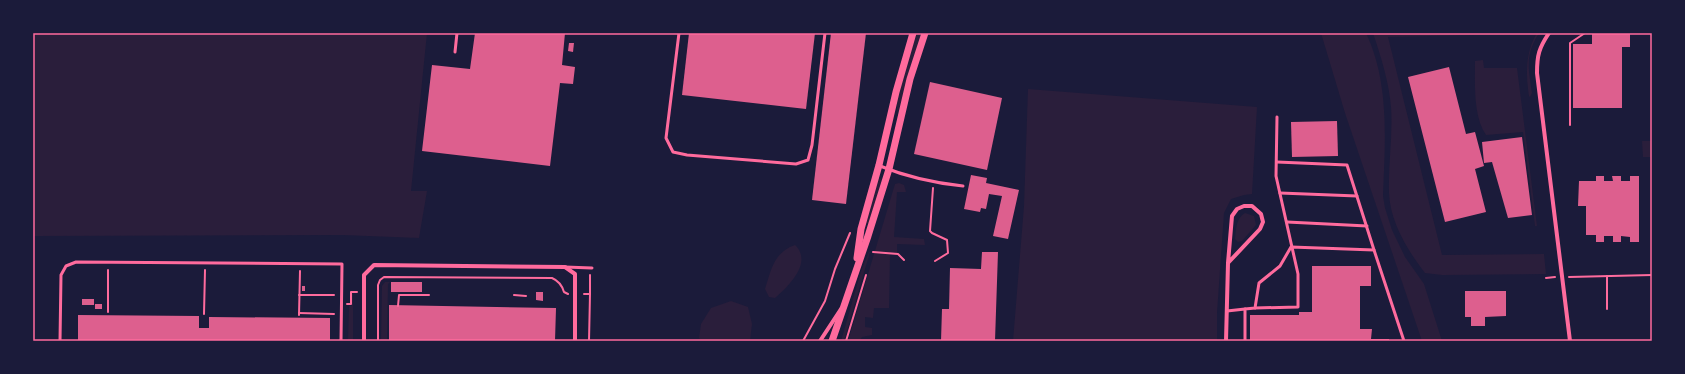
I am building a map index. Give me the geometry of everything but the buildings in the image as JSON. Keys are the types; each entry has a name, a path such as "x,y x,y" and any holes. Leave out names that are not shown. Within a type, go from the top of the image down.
{"street":[{"path":"855,272 861,229 879,165 896,92 913,33"},
{"path":"832,341 889,169 910,79 925,33"},
{"path":"1549,33 1541,45 1537,58 1537,73 1570,341"},
{"path":"1226,341 1228,264 1232,216 1240,207 1252,206 1261,214 1262,226 1228,264"},
{"path":"364,341 364,276 374,265 565,267 574,274 575,341"},
{"path":"820,341 845,302"}],"lane":[{"path":"455,52 457,33"},
{"path":"679,33 666,138 673,152 687,155 796,164 808,160 812,146 825,33"},
{"path":"1227,311 1255,308 1298,307 1298,274 1276,176 1277,117"},
{"path":"1277,162 1347,165 1404,341"},
{"path":"879,165 933,183 963,186"},
{"path":"1280,193 1357,196"},
{"path":"1286,222 1367,226"},
{"path":"1291,247 1374,250"},
{"path":"1255,308 1259,283 1280,266 1291,247"},
{"path":"60,341 61,275 66,266 76,262 342,264 341,341"},
{"path":"565,267 591,268"},
{"path":"1245,310 1245,341"}],"path":[{"path":"1570,125 1570,43 1585,33"},
{"path":"933,183 930,231 948,242 948,253 935,261"},
{"path":"803,341 825,301 835,269 852,229"},
{"path":"873,252 898,254 904,260"},
{"path":"108,262 108,312"},
{"path":"204,314 205,263"},
{"path":"300,264 299,314 341,314"},
{"path":"589,341 591,268"},
{"path":"1576,277 1652,275"},
{"path":"1607,276 1607,309"},
{"path":"378,341 378,285 380,280 384,278 552,278 561,284 564,292 568,294"},
{"path":"341,304 351,304 351,292 364,293"},
{"path":"584,294 590,294"},
{"path":"299,295 341,295"},
{"path":"398,306 399,295 429,295"},
{"path":"514,295 526,296"}],"shaded area":[{"path":"33,33 427,33 411,191 427,191 419,238 343,235 33,236"},
{"path":"917,33 921,33 898,113 897,106 900,86"},
{"path":"1321,33 1366,33 1374,52 1379,72 1384,113 1385,154 1383,196 1385,208 1392,230 1405,257 1424,284 1442,341 1422,341 1345,113"},
{"path":"1373,33 1521,33 1388,37 1442,255 1544,254 1546,274 1442,275 1425,273 1406,246 1396,225 1390,204 1389,182 1391,107 1387,79"},
{"path":"1537,33 1539,33 1534,41 1529,56 1532,93 1530,97 1527,80 1527,64 1530,48"},
{"path":"1483,60 1484,68 1517,68 1537,226 1535,226 1523,132 1486,135 1479,119 1476,100 1475,61"},
{"path":"1028,89 1257,107 1252,194 1231,199 1224,213 1217,313 1217,341 1013,341 1024,206"},
{"path":"1642,141 1652,141 1652,157 1643,157"},
{"path":"880,178 882,180 869,223 866,223 879,179"},
{"path":"899,183 904,185 906,192 897,192 894,237 924,239 925,245 897,244 897,254 890,254 889,308 874,308 873,318 865,317 865,327 872,328 872,335 862,337 859,341 848,341 895,184"},
{"path":"1245,213 1254,216 1256,225 1242,241 1238,242 1235,239 1237,224 1242,215"},
{"path":"795,245 800,252 801,259 797,273 787,287 775,298 769,297 765,289 774,262 782,252"},
{"path":"869,252 844,341 841,341 861,271"},
{"path":"385,282 390,282 388,284 387,341 381,341 382,286"},
{"path":"352,294 353,341 348,341 349,306 352,306"},
{"path":"731,301 748,307 752,324 750,341 702,341 699,338 701,324 711,308"}]}
